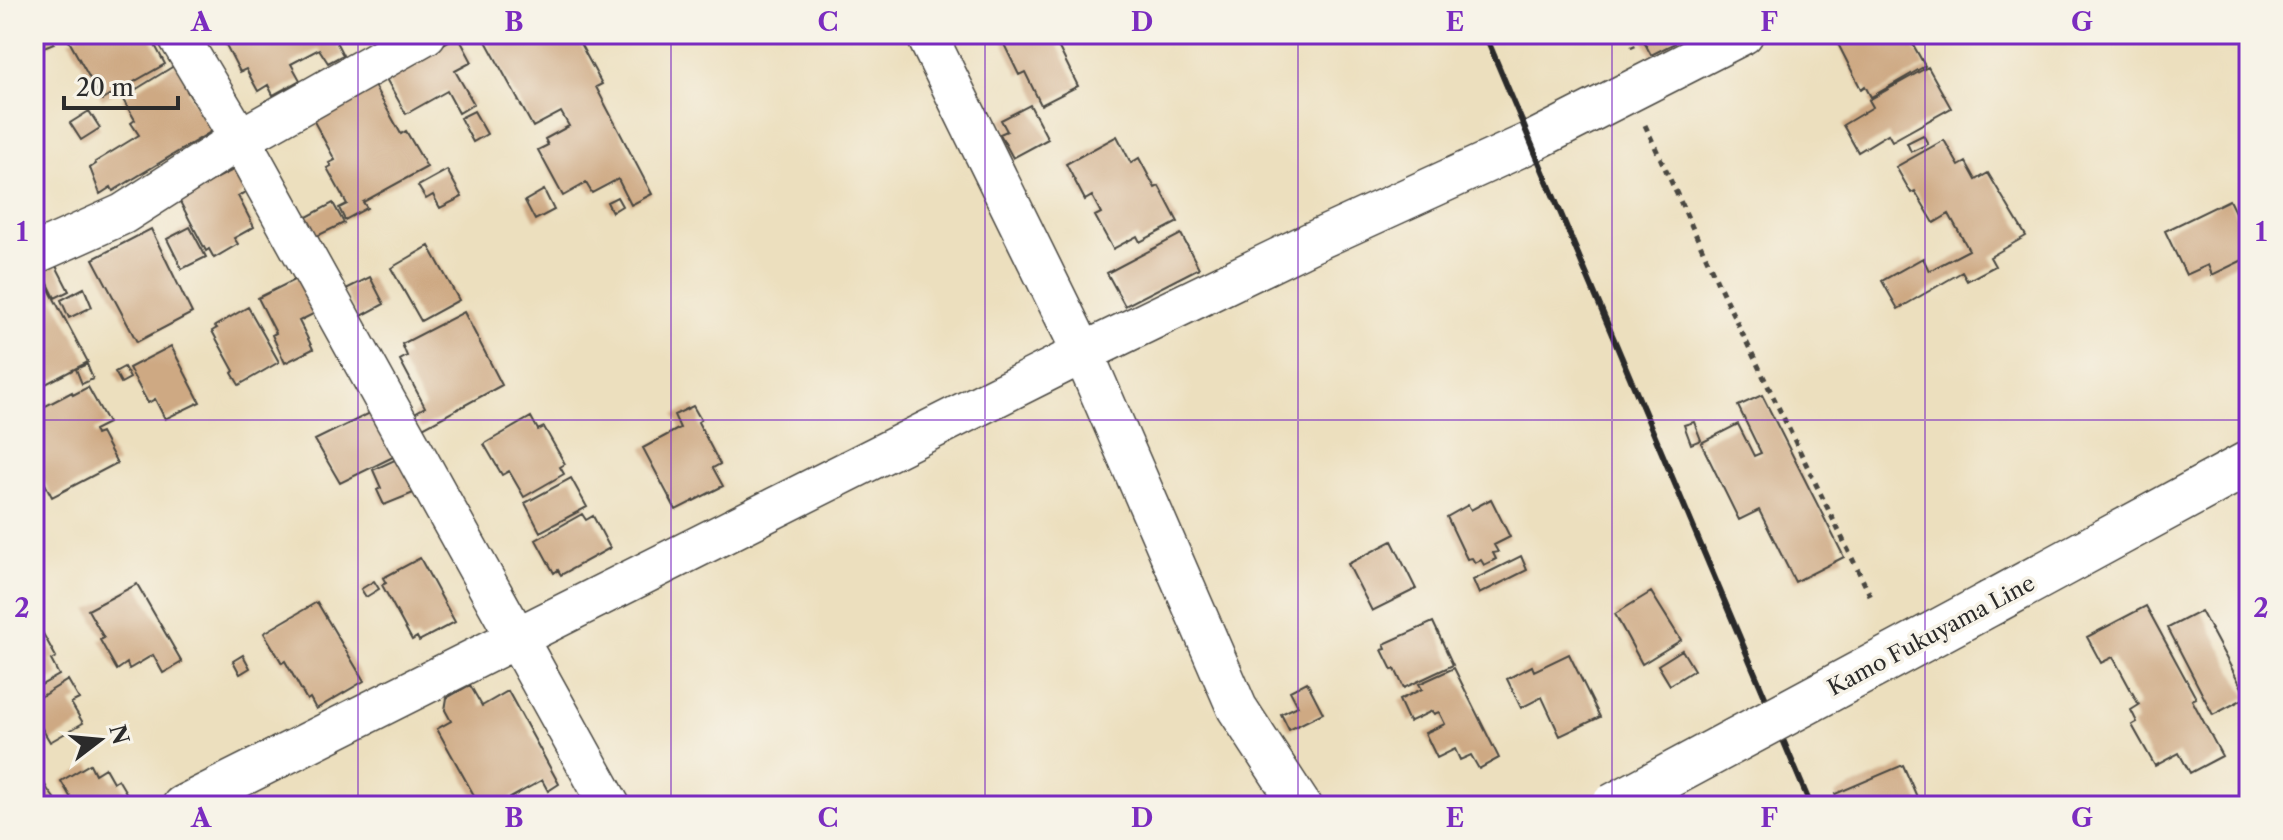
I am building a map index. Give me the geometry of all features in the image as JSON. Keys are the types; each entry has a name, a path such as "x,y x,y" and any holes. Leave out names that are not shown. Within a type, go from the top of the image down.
{"main road":[{"name":"Kamo Fukuyama Line","path":"1613,806 2249,463"}],"street":[{"path":"177,34 240,139 610,806"},
{"path":"34,254 123,214 240,139 426,34"},
{"path":"926,34 1083,353 1237,708 1301,806"},
{"path":"182,806 1083,353 1310,243 1531,142 1743,34"}],"path":[{"path":"1630,92 1725,298 1872,599"}],"building":[{"path":"34,34 50,34 54,43 36,50"},
{"path":"81,34 149,34 165,64 102,100 69,41"},
{"path":"242,34 332,34 343,55 328,63 319,49 291,64 300,80 273,95 268,85 258,91 246,69 240,72 225,43"},
{"path":"482,34 575,34 602,84 596,87 652,194 631,205 618,179 592,193 586,183 563,196 538,150 548,145 545,139 569,126 561,112 533,127"},
{"path":"999,34 1052,34 1078,86 1041,105 1025,72 1019,75"},
{"path":"1640,34 1671,34 1675,43 1651,55"},
{"path":"1833,34 1907,34 1925,66 1871,97 1865,86 1861,89"},
{"path":"458,36 472,62 455,71 474,104 459,113 447,91 406,114 385,77"},
{"path":"177,64 192,88 187,91 203,116 217,128 113,191 111,187 100,194 90,168 139,135 131,123 135,120 122,98"},
{"path":"1928,67 1951,108 1892,141 1888,134 1858,152 1843,125 1873,107 1869,100"},
{"path":"372,82 401,134 406,131 427,167 363,202 367,208 345,220 339,208 347,204 327,168 335,160 311,116"},
{"path":"1030,105 1048,139 1013,158 1000,134 1007,131 1001,120"},
{"path":"89,111 100,128 81,140 70,123"},
{"path":"474,111 487,134 473,142 460,118"},
{"path":"1923,135 1928,144 1911,152 1907,143"},
{"path":"1117,136 1131,163 1139,158 1155,188 1159,186 1178,222 1140,242 1137,236 1113,249 1095,216 1101,213 1092,196 1085,200 1066,164"},
{"path":"1944,140 1959,166 1966,162 1976,180 1988,173 2026,236 1990,257 1995,266 1967,281 1962,272 1898,309 1882,281 1923,258 1929,271 1969,250 1949,214 1934,223 1896,167"},
{"path":"237,168 249,190 238,196 254,227 234,238 238,244 214,258 209,249 206,251 178,198"},
{"path":"447,170 462,197 440,208 433,195 426,199 418,186"},
{"path":"544,190 554,210 535,220 525,201"},
{"path":"617,197 622,206 612,212 607,202"},
{"path":"2229,200 2249,241 2249,257 2212,275 2208,265 2186,275 2165,231"},
{"path":"333,203 344,223 315,237 305,218"},
{"path":"190,227 206,257 182,269 167,239"},
{"path":"151,229 192,313 137,342 93,259"},
{"path":"1181,234 1199,268 1125,306 1107,273"},
{"path":"429,246 459,300 421,321 391,268"},
{"path":"55,264 69,291 55,298 42,271"},
{"path":"302,276 319,311 299,321 313,349 285,363 272,335 276,333 258,298"},
{"path":"370,277 384,304 358,318 344,290"},
{"path":"44,280 88,362 40,387 34,377 34,285"},
{"path":"84,288 92,307 69,318 61,300"},
{"path":"248,307 279,362 239,385 212,331 217,328 215,326"},
{"path":"464,312 502,385 421,429 413,414 425,407 400,360 407,356 402,344"},
{"path":"171,346 200,402 165,419 155,399 148,403 129,368"},
{"path":"87,364 93,379 82,384 76,369"},
{"path":"124,367 130,378 121,383 115,372"},
{"path":"88,387 108,423 94,430 96,435 101,433 117,463 52,497 34,463 39,460 34,450 34,412"},
{"path":"1762,395 1844,557 1795,582 1759,510 1739,520 1701,443 1738,424 1754,456 1761,453 1738,406"},
{"path":"693,406 720,464 713,468 723,486 676,510 643,448 680,428 674,415"},
{"path":"372,412 395,456 340,483 315,440"},
{"path":"531,417 538,430 544,427 565,464 560,467 564,474 524,497 509,471 502,475 484,444"},
{"path":"1694,422 1701,440 1691,444 1684,425"},
{"path":"399,458 416,492 384,505 373,470"},
{"path":"571,478 587,507 540,532 525,503"},
{"path":"1491,499 1510,537 1494,545 1498,552 1493,553 1496,559 1484,565 1481,560 1475,563 1472,558 1467,559 1447,517 1468,505 1471,510"},
{"path":"582,514 586,520 593,516 610,548 561,575 558,570 554,573 536,540"},
{"path":"1392,541 1416,589 1372,611 1348,564"},
{"path":"1521,556 1527,570 1479,594 1473,580"},
{"path":"420,558 455,622 419,641 417,637 412,640 382,585 386,583 383,578"},
{"path":"374,581 379,589 366,597 361,589"},
{"path":"137,584 182,662 163,673 153,655 129,669 127,663 117,670 88,610"},
{"path":"1651,592 1681,640 1642,664 1615,614"},
{"path":"317,602 364,681 316,709 264,633"},
{"path":"2146,606 2196,698 2192,700 2222,756 2190,773 2179,753 2155,766 2132,725 2137,722 2131,710 2139,705 2113,657 2101,663 2087,637"},
{"path":"2201,611 2247,697 2213,715 2168,628"},
{"path":"1433,622 1453,665 1404,688 1382,650 1386,649 1384,644"},
{"path":"41,630 56,657 51,660 59,675 34,689 34,634"},
{"path":"1682,650 1694,670 1670,685 1658,665"},
{"path":"1569,654 1600,717 1560,736 1542,697 1521,708 1507,679 1532,666 1534,671"},
{"path":"243,655 250,668 240,674 233,661"},
{"path":"1454,668 1499,758 1479,769 1471,755 1460,760 1455,749 1437,758 1425,733 1445,724 1439,712 1434,714 1432,711 1409,722 1399,700 1422,689 1419,684"},
{"path":"68,680 79,699 71,703 83,723 50,742 34,715 34,701"},
{"path":"1307,682 1323,713 1289,730 1281,714 1298,706 1290,691"},
{"path":"470,685 482,706 508,691 559,784 548,791 542,780 496,806 480,806 437,729 451,721 445,710 447,698"},
{"path":"90,764 95,774 105,768 113,782 118,779 134,806 80,806 76,798 72,800 61,781"},
{"path":"1903,765 1921,806 1840,806 1835,794"},
{"path":"34,766 48,790 60,806 34,806"}],"railway":[{"path":"1485,34 1811,806"}]}
